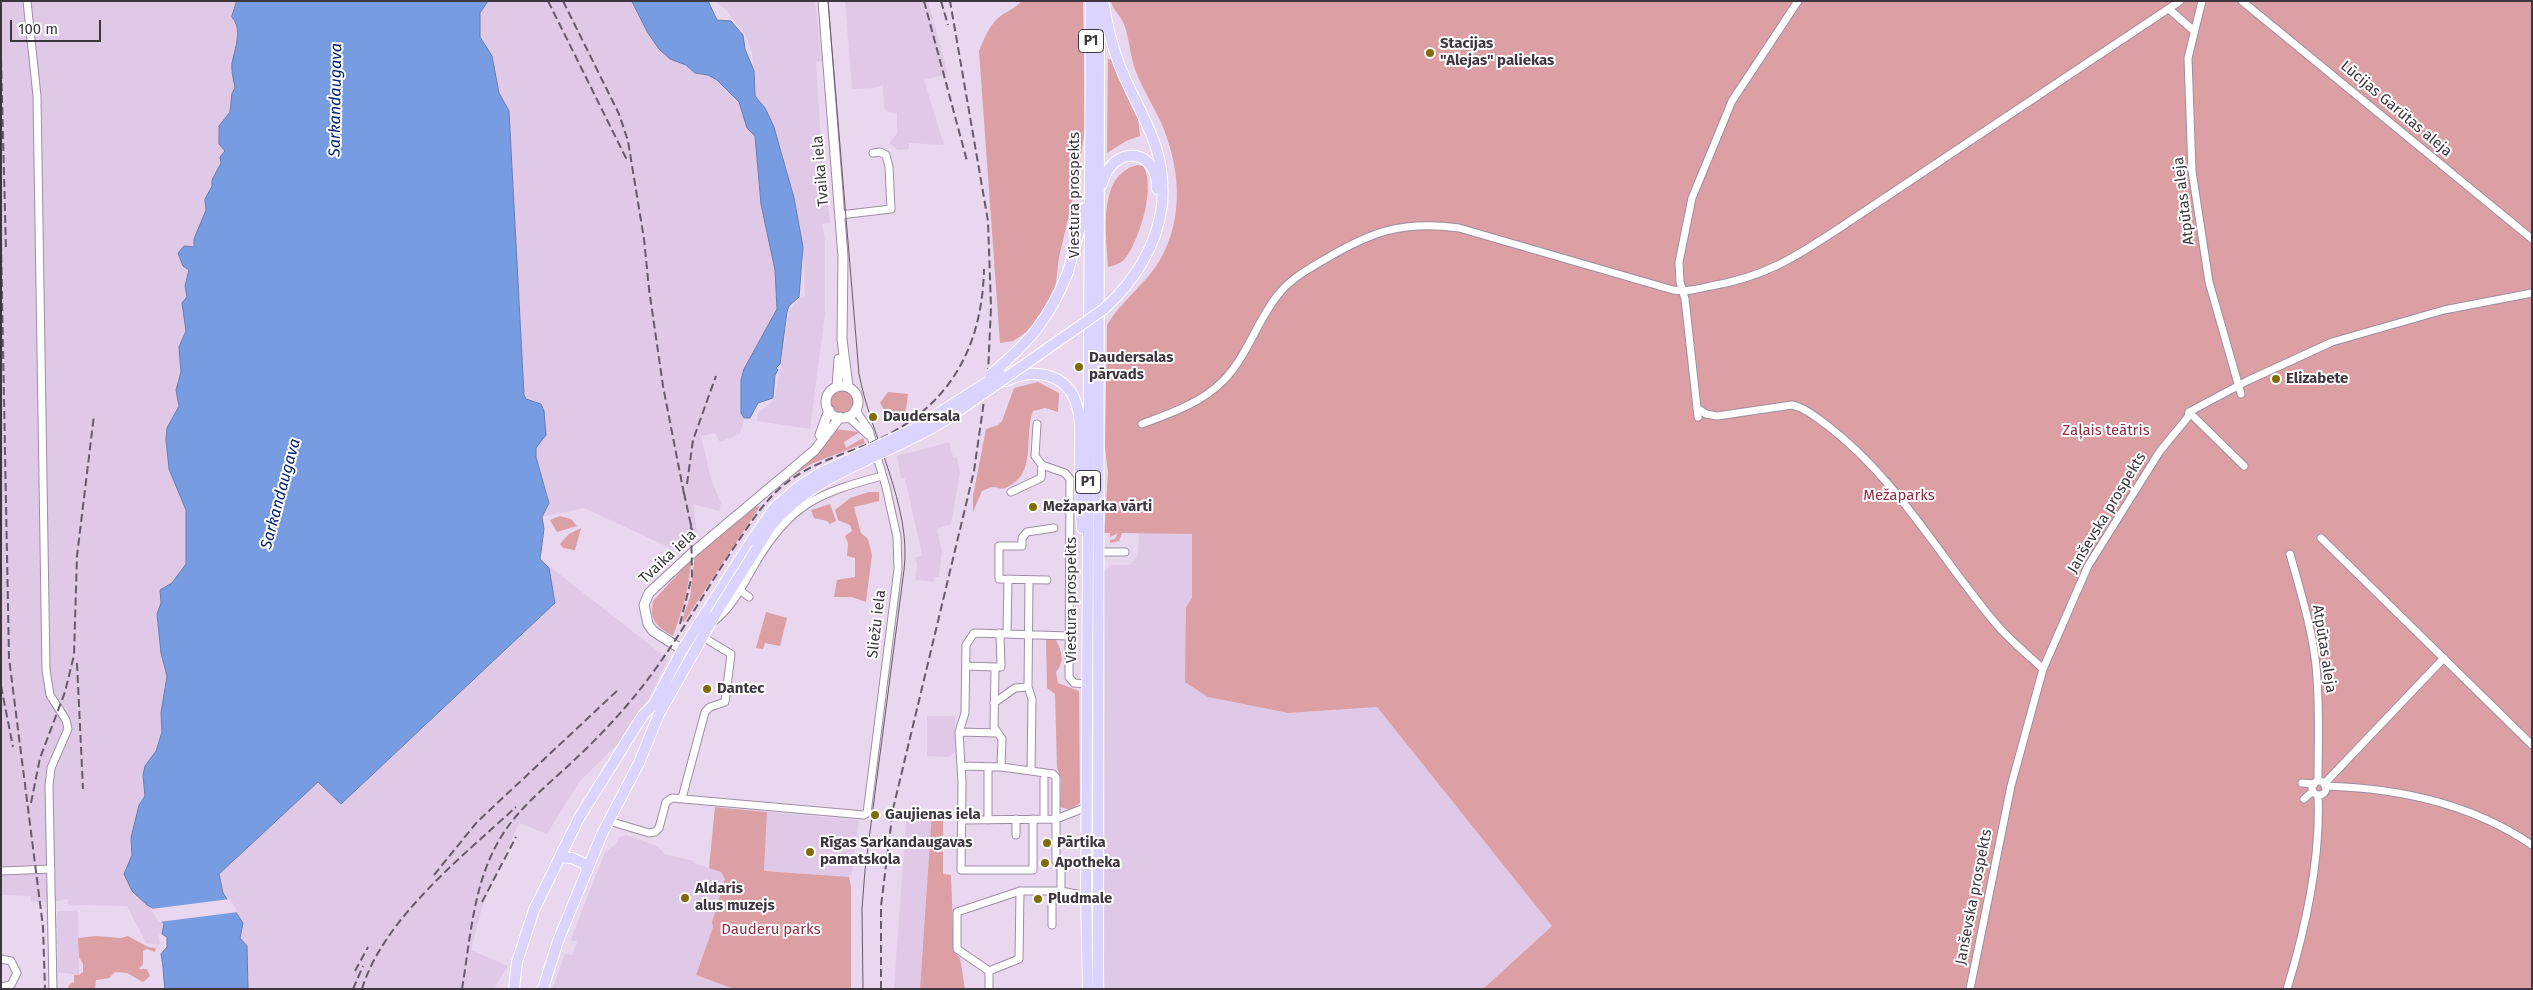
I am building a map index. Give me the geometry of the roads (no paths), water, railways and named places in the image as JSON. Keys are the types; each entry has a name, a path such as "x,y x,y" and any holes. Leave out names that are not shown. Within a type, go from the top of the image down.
{"main road":[{"name":"Viestura prospekts","path":"1088,989 1091,919 1097,552 1094,280 1090,167 1091,1"},
{"name":"Viestura prospekts","path":"1098,989 1091,919 1086,896 1088,564 1094,280 1100,197 1099,1"},
{"path":"543,989 558,942 587,871 609,821 639,763 659,714 703,637 710,617 774,508 792,492 820,473 912,430 1104,302 1116,290 1146,243 1159,205 1164,183 1160,158 1149,126 1119,65 1109,35 1103,1"},
{"path":"514,989 517,962 524,934 579,818 643,714 654,704 682,650 710,617 758,544 792,503 823,481 917,437 994,386 1117,298 1147,255 1160,216 1157,183 1153,168 1141,157 1131,155 1118,158 1106,172 1100,197"},
{"path":"975,389 1031,338 1052,307 1068,272 1082,226 1090,167"},
{"path":"994,386 1028,373 1052,376 1071,391 1077,404 1080,424 1083,552 1088,564"},
{"path":"560,857 572,858 585,864 587,871"}],"street":[{"path":"27,1 38,96 46,670 50,695 66,720 68,729 51,768 49,786 53,989"},
{"name":"Tvaika iela","path":"810,452 823,430 829,410 826,404 828,394 837,387 842,339 844,276 823,1"},
{"path":"1698,416 1679,262 1688,213 1695,189 1732,101 1798,1"},
{"path":"1142,424 1190,405 1212,391 1240,359 1266,311 1292,280 1347,246 1382,230 1420,225 1459,228 1629,278 1683,291 1734,282 1765,272 1788,261 2180,1"},
{"name":"Atpūtas aleja","path":"2202,1 2188,58 2192,171 2209,282 2241,394"},
{"name":"Lūcijas Garūtas aleja","path":"2242,1 2532,239"},
{"path":"2169,10 2194,31"},
{"path":"840,215 891,209 889,167 886,155 880,152 873,153"},
{"name":"Janševska prospekts","path":"1970,989 2011,786 2043,669 2088,566 2160,451 2188,417 2189,412 2238,386 2332,342 2444,310 2532,293"},
{"name":"Tvaika iela","path":"692,656 653,631 648,624 644,606 649,593 691,554 820,444 843,417 856,409 856,396 848,388 842,339"},
{"path":"837,387 848,388"},
{"path":"1697,408 1706,414 1717,416 1792,405 1803,408 1814,416 1847,441 1866,460 1924,527 1994,622 2043,669"},
{"name":"Sliežu iela","path":"682,798 864,815 868,810 898,569 896,527 866,425 856,409"},
{"path":"829,410 843,417"},
{"path":"2189,412 2244,466"},
{"name":"Sliežu iela","path":"843,417 862,428 870,438"},
{"path":"1037,424 1036,456 1042,465 1065,473 1070,479 1070,680 1074,683 1087,684"},
{"path":"1011,492 1041,478 1042,465"},
{"path":"710,617 721,616 740,591 773,536 798,508 817,497 882,476"},
{"path":"1047,580 999,579 999,546 1022,546 1022,538 1027,532 1054,528"},
{"path":"2321,538 2532,744"},
{"path":"1097,552 1125,552"},
{"name":"Atpūtas aleja","path":"2287,989 2298,955 2310,897 2318,831 2319,787 2316,664 2303,601 2290,554"},
{"path":"966,666 1001,667 1008,579"},
{"path":"1029,580 1028,687 1032,699 1031,771"},
{"path":"740,591 749,597"},
{"path":"1033,819 1033,870 961,870 962,820 959,732 965,713 966,645 974,633 1069,636"},
{"path":"609,821 648,833 655,832 659,828 666,802 672,798 682,798 705,712 710,707 725,702 731,664 731,654 703,637"},
{"path":"2304,799 2319,787 2444,658"},
{"path":"995,667 994,727 1002,739 1001,767"},
{"path":"994,703 1015,688 1028,687"},
{"path":"959,732 998,733"},
{"path":"961,766 1001,767 1053,774 1056,777 1056,861 1061,866 1061,891"},
{"path":"988,767 988,820"},
{"path":"1044,779 1044,819"},
{"path":"2302,784 2319,787 2367,788 2430,800 2492,822 2532,845"},
{"path":"962,820 1056,819 1087,807"},
{"path":"1016,819 1016,835"},
{"path":"1,871 51,869"},
{"path":"989,971 957,949 957,912 1020,892 1061,891 1086,896"},
{"path":"989,971 1019,959 1020,892"},
{"path":"1052,892 1052,925"},
{"path":"1,959 11,962 17,973 11,985 1,987"},
{"path":"989,971 989,989"}],"water":[{"name":"Sarkandaugava","path":"237,1 488,1 480,13 480,37 492,56 499,93 509,111 524,395 526,399 541,404 544,411 546,435 536,448 536,457 549,503 542,517 544,529 540,559 549,568 555,603 341,804 318,782 219,874 223,893 243,923 240,938 247,946 248,989 165,989 161,954 167,947 167,937 162,934 164,924 153,908 132,891 124,874 132,855 131,838 139,805 145,796 143,775 145,766 156,751 162,732 161,713 167,676 161,653 157,614 161,603 160,590 172,583 186,564 186,510 169,469 166,440 167,428 179,406 176,390 181,372 179,347 186,331 182,303 187,297 185,286 189,270 183,266 178,253 184,246 194,247 194,239 206,210 205,199 221,163 220,157 225,151 219,144 219,126 230,112 232,93 235,88 232,63 238,33 232,17"},
{"path":"632,1 708,1 717,20 731,21 743,35 745,49 754,71 755,96 765,108 774,127 794,198 803,247 799,297 789,306 787,312 780,364 776,368 778,370 775,375 773,398 758,403 750,418 744,418 741,413 741,380 744,369 777,309 775,270 761,204 755,136 747,128 739,102 717,80 708,75 695,73 686,65 670,59 659,49 648,33"}],"tram line":[{"path":"828,1 859,374 896,496 905,546 904,570 865,870 862,909 863,989"}],"railway":[{"path":"548,1 627,160"},
{"path":"563,1 619,114 628,141 644,239 663,386 685,499"},
{"path":"924,1 967,161"},
{"path":"941,1 948,25"},
{"path":"881,989 881,906 893,809 974,471 988,373 991,307 988,221 950,1"},
{"path":"1,59 6,250"},
{"path":"1,243 9,658 43,927 45,989"},
{"path":"462,989 477,896 489,861 504,832 520,811 599,736 636,694 669,650 750,524 777,491 787,482 809,469 895,431 918,415 938,397 954,376 967,353 976,327 982,299 984,269"},
{"path":"687,484 693,440 716,376"},
{"path":"31,803 40,758 65,692 74,655 77,556 94,415"},
{"path":"684,493 692,530"},
{"path":"680,624 692,576 691,523"},
{"path":"77,663 83,789"},
{"path":"1,686 13,747"},
{"path":"434,875 477,822 619,689"},
{"path":"362,989 373,963 406,913 450,867 516,807"},
{"path":"482,902 516,837"},
{"path":"355,971 368,947"},
{"path":"353,989 363,966"}],"place":[{"name":"Stacijas \"Alejas\" paliekas","path":"1430,53"},
{"name":"Daudersalas pārvads","path":"1079,367"},
{"name":"Elizabete","path":"2276,379"},
{"name":"Daudersala","path":"873,417"},
{"name":"Mežaparka vārti","path":"1033,507"},
{"name":"Dantec","path":"707,689"},
{"name":"Gaujienas iela","path":"875,815"},
{"name":"Pārtika","path":"1047,843"},
{"name":"Rīgas Sarkandaugavas pamatskola","path":"810,852"},
{"name":"Apotheka","path":"1045,863"},
{"name":"Aldaris alus muzejs","path":"685,898"},
{"name":"Pludmale","path":"1038,899"}],"park label":[{"name":"Zaļais teātris","path":"2106,431"},
{"name":"Mežaparks","path":"1899,496"},
{"name":"Dauderu parks","path":"771,930"}]}
